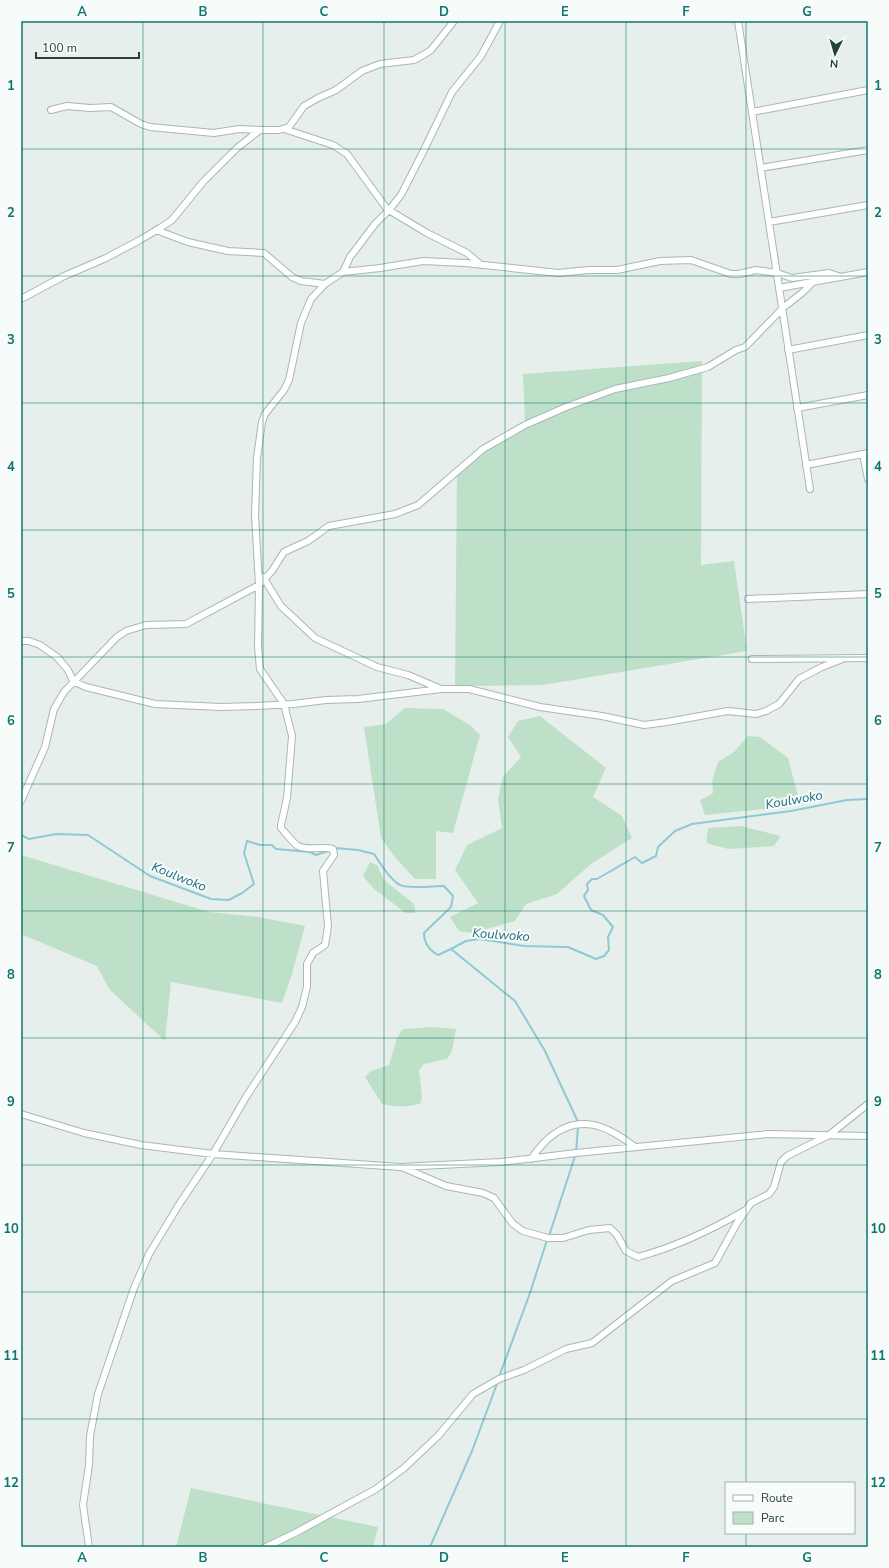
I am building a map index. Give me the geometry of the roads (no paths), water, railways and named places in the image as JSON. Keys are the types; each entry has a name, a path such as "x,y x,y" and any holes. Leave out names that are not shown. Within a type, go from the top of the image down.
{"street":[{"path":"284,129 292,124 304,106 336,90 362,71 380,64 414,60 425,54 431,50 454,21"},
{"path":"343,272 350,257 375,224 401,195 452,92 481,56 500,21"},
{"path":"738,21 810,489"},
{"path":"752,112 868,90"},
{"path":"51,110 67,106 90,108 111,107 141,124 150,127 214,133 239,130 284,129 333,145 347,154 389,210 427,233 467,253 482,265"},
{"path":"21,299 62,277 106,258 140,240 172,220 203,182 237,148 260,130"},
{"path":"761,168 868,150"},
{"path":"769,222 868,205"},
{"path":"156,230 188,242 228,251 264,253 292,277 301,281 324,284"},
{"path":"89,1547 83,1505 89,1465 90,1436 98,1394 134,1288 149,1254 180,1203 213,1154 246,1097 295,1022 302,1007 307,987 308,964 313,953 326,945 328,926 323,872 334,855 332,849 326,847 304,848 298,846 280,825 287,798 292,736 284,704 260,669 258,647 259,585 255,515 257,458 262,422 265,414 284,390 289,380 301,323 312,299 324,284 343,272 423,261 482,265 558,273 588,270 617,270 660,262 691,260 731,274 739,274 756,270 777,273 792,278 828,273 841,276"},
{"path":"779,288 868,272"},
{"path":"21,801 45,747 54,709 64,692 117,637 126,631 146,625 186,624 259,585 284,552 308,541 329,526 395,514 418,505 483,449 525,425 566,407 615,389 669,378 708,367 736,350 745,347 782,309 813,282 828,273"},
{"path":"788,350 868,335"},
{"path":"797,408 868,395"},
{"path":"806,465 866,454 868,479"},
{"path":"258,569 281,606 315,638 376,666 408,674 441,689"},
{"path":"748,599 868,594"},
{"path":"21,641 29,641 40,645 57,657 68,670 73,681 86,686 155,704 220,707 358,699 441,689 470,690 540,708 602,716 644,724 667,722 728,711 756,714 766,711 779,704 799,679 822,667 845,658"},
{"path":"752,659 868,658"},
{"path":"266,1547 295,1533 381,1485 404,1468 438,1436 473,1394 498,1379 524,1370 566,1349 592,1343 672,1281 715,1263 736,1223 751,1203 769,1194 774,1187 781,1162 787,1156 829,1135 868,1104"},
{"path":"21,1114 84,1132 141,1145 213,1154 400,1167 501,1162 768,1134 868,1136"},
{"path":"531,1159 549,1138 565,1127 579,1124 592,1124 606,1128 621,1136 635,1147"},
{"path":"400,1167 446,1186 483,1192 494,1198 513,1224 524,1231 548,1238 563,1238 589,1230 610,1228 617,1235 626,1250 638,1258 654,1253 721,1225 746,1210"}],"waterway":[{"name":"Koulwoko","path":"335,848 358,850 374,854 389,875 396,883 400,885 414,887 444,886 453,896 451,907 424,933 428,946 438,955 466,941 479,939 524,946 568,947 596,959 604,956 609,950 608,937 613,927 603,915 591,910 584,896 588,890 587,884 592,879 597,879 635,857 642,863 656,856 658,847 675,831 692,824 791,811 847,800 868,799"},
{"name":"Koulwoko","path":"21,835 29,839 56,834 88,835 150,876 211,899 229,900 254,884 244,853 247,841 260,845 272,845 276,849 310,852 316,855 331,850"},
{"path":"451,949 515,1001 545,1051 578,1122"},
{"path":"549,1236 576,1153 578,1127"},
{"path":"499,1377 530,1293 547,1240"},
{"path":"430,1547 472,1451 498,1381"}]}
